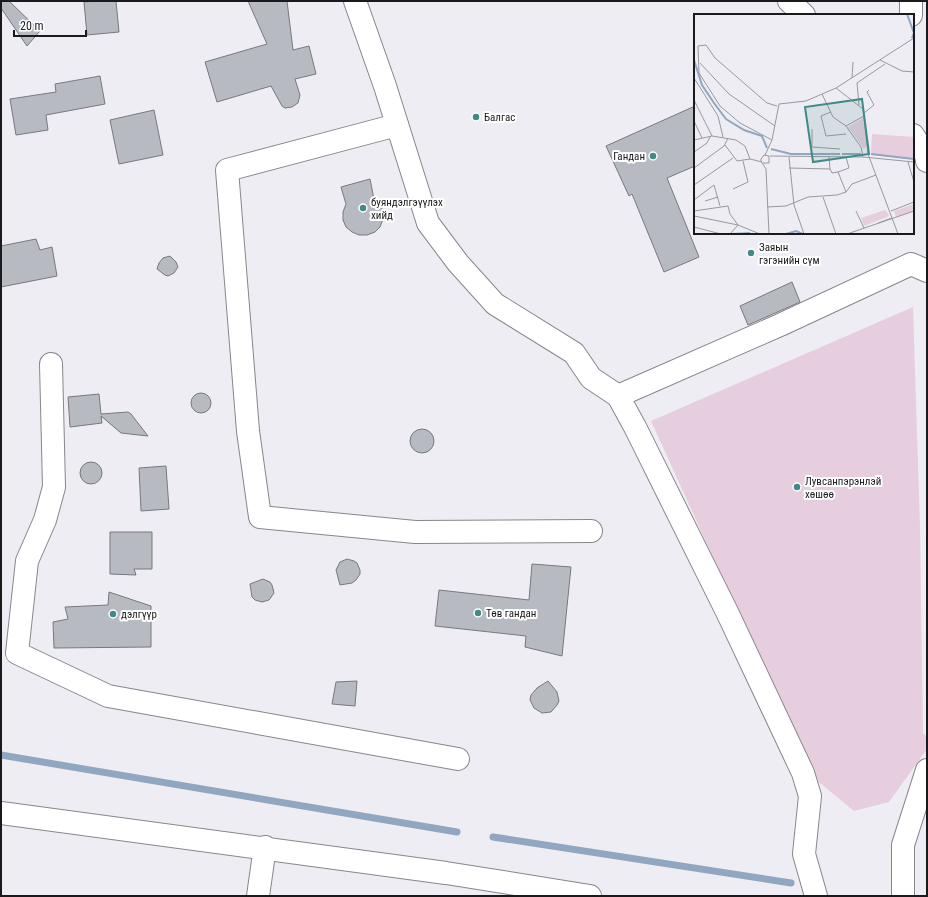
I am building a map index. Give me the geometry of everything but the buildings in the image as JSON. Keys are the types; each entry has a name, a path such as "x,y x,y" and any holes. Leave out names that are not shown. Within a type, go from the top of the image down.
{"street":[{"path":"355,1 385,86 428,223 458,263 495,304 574,353 591,378 618,396 639,434 728,614 803,772 810,796 804,854 816,896"},
{"path":"789,1 803,14"},
{"path":"911,1 911,14"},
{"path":"397,125 227,170 248,431 260,517 414,532 591,531"},
{"path":"914,137 926,155 927,161"},
{"path":"618,396 780,325 911,264 927,271"},
{"path":"51,364 54,486 45,520 27,561 17,653 108,696 458,759"},
{"path":"903,896 903,845 927,770"},
{"path":"1,813 446,873 552,893 590,896"},
{"path":"258,896 265,848"}],"shaded area":[{"path":"913,307 920,527 923,733 927,737 927,749 889,802 854,811 798,765 799,746 651,421"}],"waterway":[{"path":"1,755 457,832"},
{"path":"493,837 791,883"}],"place":[{"name":"Балгас","path":"476,117"},
{"name":"Гандан","path":"653,156"},
{"name":"буяндэлгэүүлэх хийд","path":"363,208"},
{"name":"Заяын гэгэнийн сүм","path":"751,253"},
{"name":"Лувсанпэрэнлэй хөшөө","path":"797,487"},
{"name":"Төв гандан","path":"478,613"},
{"name":"дэлгүүр","path":"113,614"}]}
